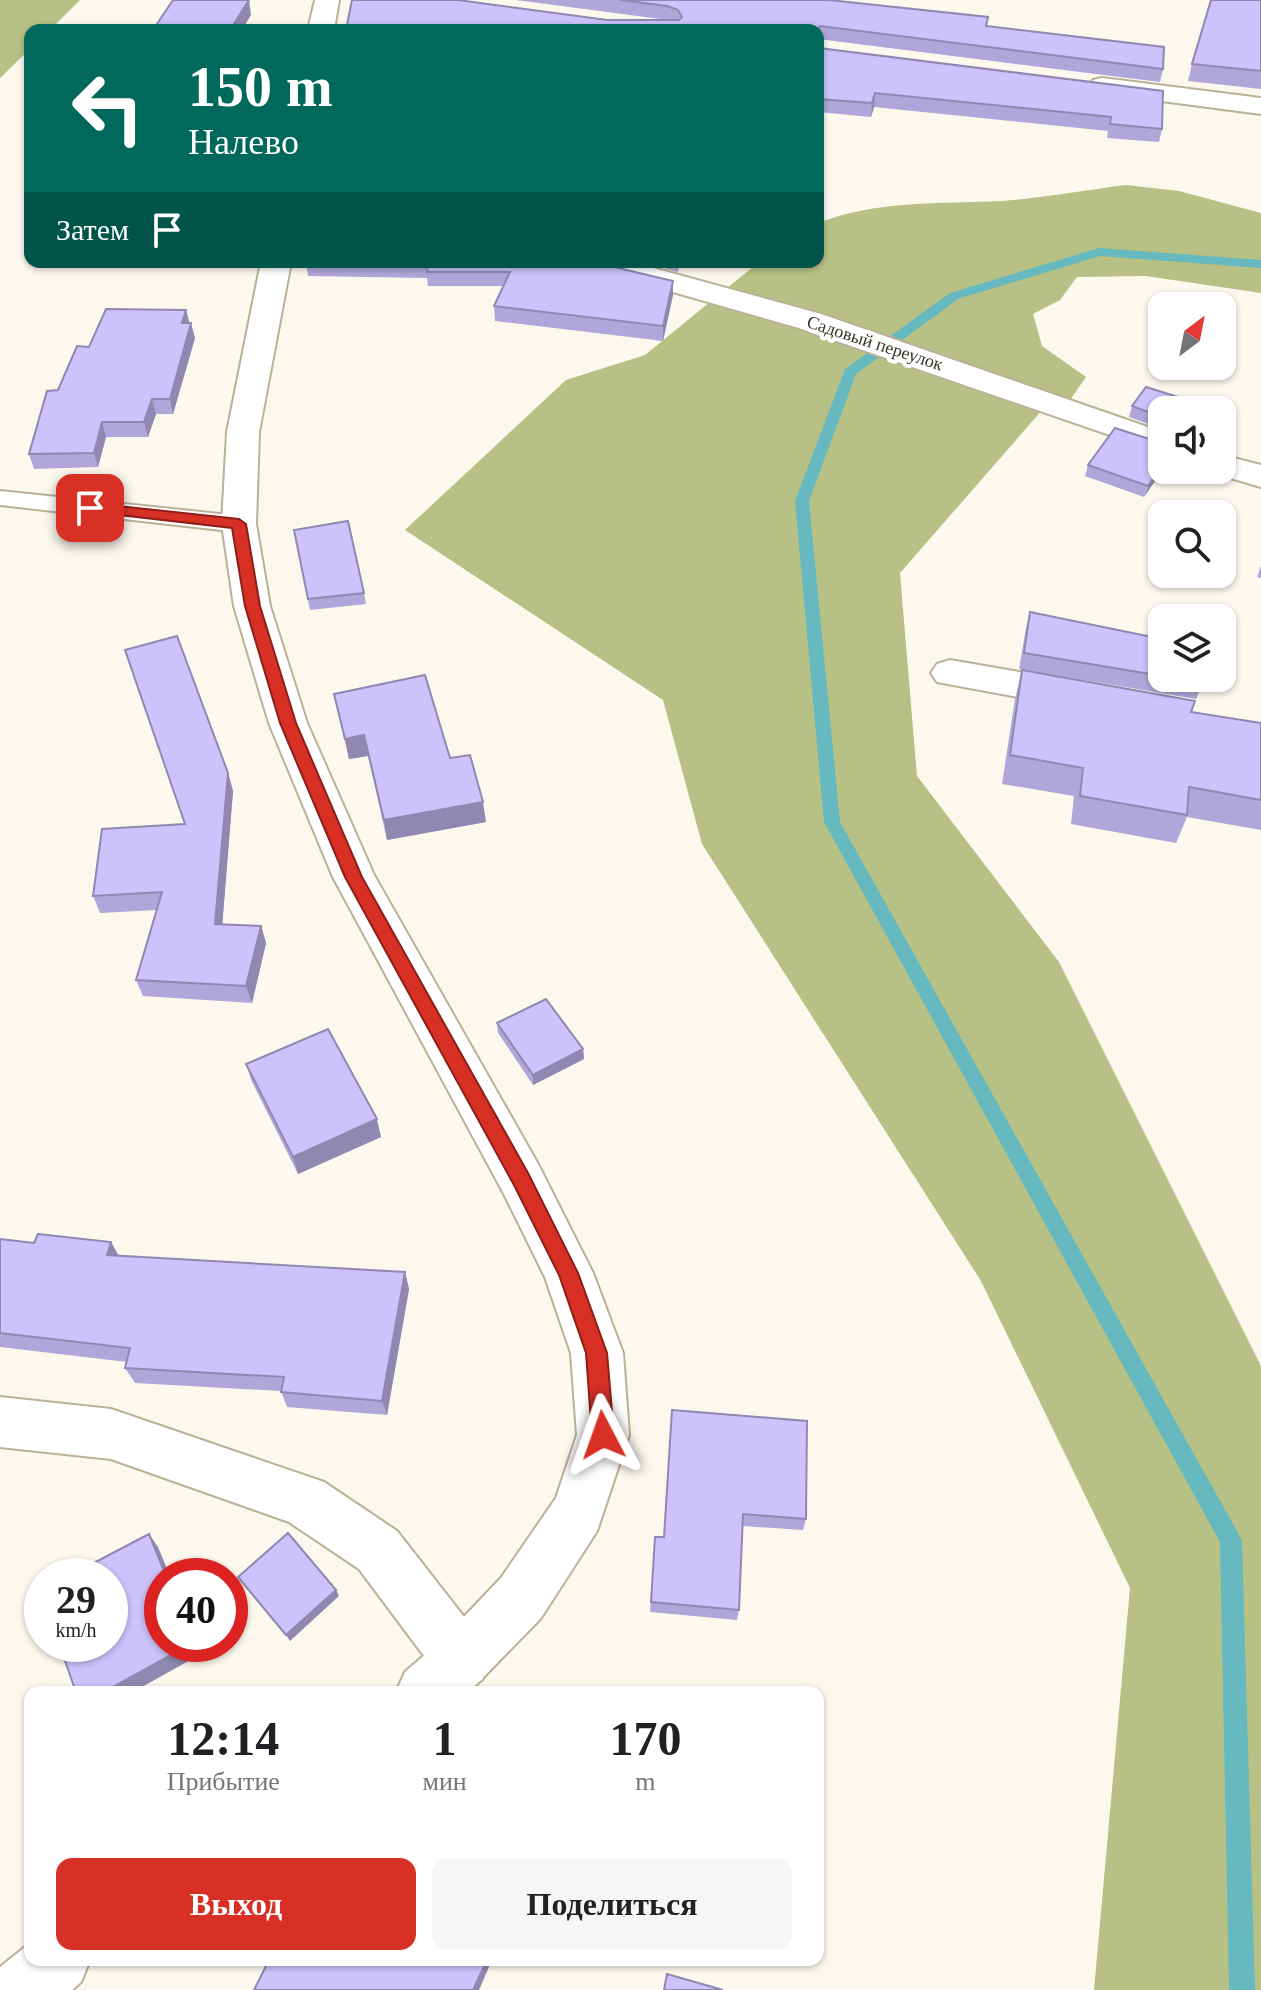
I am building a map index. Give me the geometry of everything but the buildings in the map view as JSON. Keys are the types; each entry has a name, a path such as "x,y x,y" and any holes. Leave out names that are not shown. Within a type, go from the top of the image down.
{"street":[{"path":"322,24 327,0"},
{"path":"1078,83 1261,106"},
{"path":"0,1422 111,1434 305,1501 378,1550 444,1676 521,1598 578,1512 603,1435 597,1353 568,1273 521,1179 354,877 288,723 252,606 239,524 243,432 275,268"},
{"name":"Садовый переулок","path":"614,268 810,321 1148,438"},
{"path":"1236,469 1261,476"},
{"path":"950,673 1105,700"},
{"path":"22,1990 52,1966"}],"lane":[{"path":"0,498 239,524"}],"green space":[{"path":"0,0 80,0 56,24 24,24 24,55 0,78"},
{"path":"1126,185 1179,191 1261,213 1261,293 1146,276 1077,277 1060,300 1033,314 1042,346 1086,377 1070,400 1043,409 900,573 917,776 1059,962 1261,1366 1261,1990 1094,1990 1130,1588 981,1281 702,844 663,700 405,530 566,380 645,355 752,268 824,268 824,221 886,207 1017,200"}],"waterway":[{"path":"1242,1990 1231,1540 832,822 802,501 850,372 954,296 1099,252 1261,264"}],"route":[{"path":"90,508 239,524 252,606 288,723 354,877 521,1179 568,1273 597,1353 603,1435"}]}
